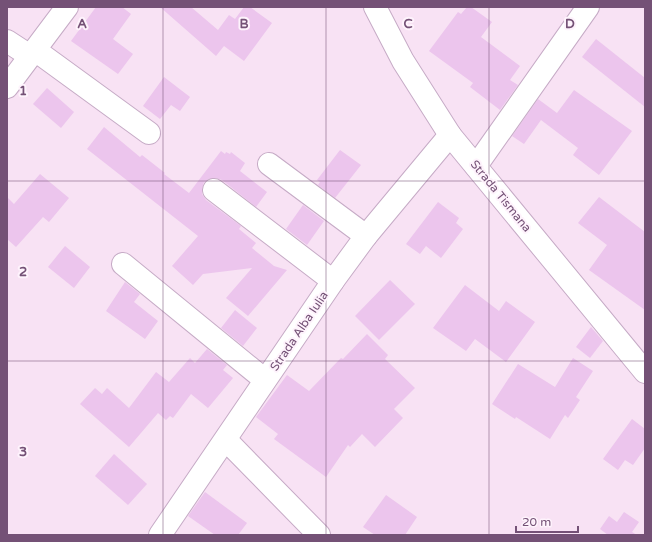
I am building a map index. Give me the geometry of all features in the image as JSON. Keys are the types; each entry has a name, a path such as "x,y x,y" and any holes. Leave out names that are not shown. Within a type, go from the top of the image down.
{"street":[{"path":"7,87 67,7"},
{"name":"Strada Tismana","path":"376,7 403,61 450,135 645,372"},
{"path":"476,166 588,7"},
{"path":"7,41 32,53 149,134"},
{"name":"Strada Alba Iulia","path":"160,535 333,281 366,236 450,135"},
{"path":"269,164 366,236"},
{"path":"214,190 333,281"},
{"path":"123,264 265,380"},
{"path":"226,440 319,535"}],"shaded area":[{"path":"7,7 645,7 645,535 7,535"}],"building":[{"path":"96,7 122,7 131,14 113,39 133,54 118,74 71,41"},
{"path":"160,7 191,7 218,30 229,15 235,19 244,7 250,7 272,23 244,61 224,46 216,56"},
{"path":"467,7 471,7 492,22 481,37 520,66 510,80 518,85 500,110 470,87 473,83 429,51 458,12 461,14"},
{"path":"596,39 645,78 645,107 582,57"},
{"path":"164,77 190,97 180,111 171,105 160,119 143,106"},
{"path":"47,88 74,112 61,128 33,104"},
{"path":"574,90 632,131 599,175 573,155 578,148 541,120 524,144 512,136 538,99 557,113"},
{"path":"104,127 140,157 142,155 189,193 221,151 225,154 226,152 230,154 231,152 245,163 240,171 267,192 256,207 222,180 216,178 209,179 204,182 202,194 206,200 241,226 239,229 256,243 252,248 274,266 287,270 248,316 226,298 252,268 203,274 193,285 172,266 198,236 87,149"},
{"path":"340,150 361,165 335,198 318,185 320,182 317,180"},
{"path":"40,174 69,198 49,222 43,217 16,247 7,239 7,197 14,204"},
{"path":"599,197 645,232 645,310 589,270 607,245 578,223"},
{"path":"438,202 459,218 456,223 463,229 441,258 426,246 420,254 406,244"},
{"path":"303,205 324,221 307,245 286,229"},
{"path":"65,246 90,267 74,288 48,267"},
{"path":"390,280 415,304 379,340 355,316"},
{"path":"125,282 140,294 134,302 158,321 145,339 106,311"},
{"path":"465,285 499,311 506,301 535,322 506,362 475,339 466,351 433,328"},
{"path":"235,310 257,328 243,346 221,328"},
{"path":"591,327 603,341 590,358 576,347"},
{"path":"367,334 388,355 385,359 415,388 394,409 403,418 375,447 362,434 350,447 348,445 326,477 274,439 278,434 256,417 287,375 309,391"},
{"path":"207,349 227,365 223,370 233,378 208,408 191,394 173,418 170,416 166,420 158,413 129,447 80,404 95,388 102,394 107,388 129,408 156,372 169,382 190,358 195,363"},
{"path":"573,358 593,371 576,397 580,400 568,418 565,415 550,439 516,417 515,419 492,404 518,364 555,387"},
{"path":"632,419 645,429 645,448 633,465 625,460 618,470 603,459"},
{"path":"114,454 147,484 128,505 95,476"},
{"path":"205,492 247,523 238,535 215,535 188,516"},
{"path":"386,495 417,517 405,535 375,535 363,527"},
{"path":"624,512 639,522 632,532 637,535 608,535 600,529 609,516 617,522"}]}
